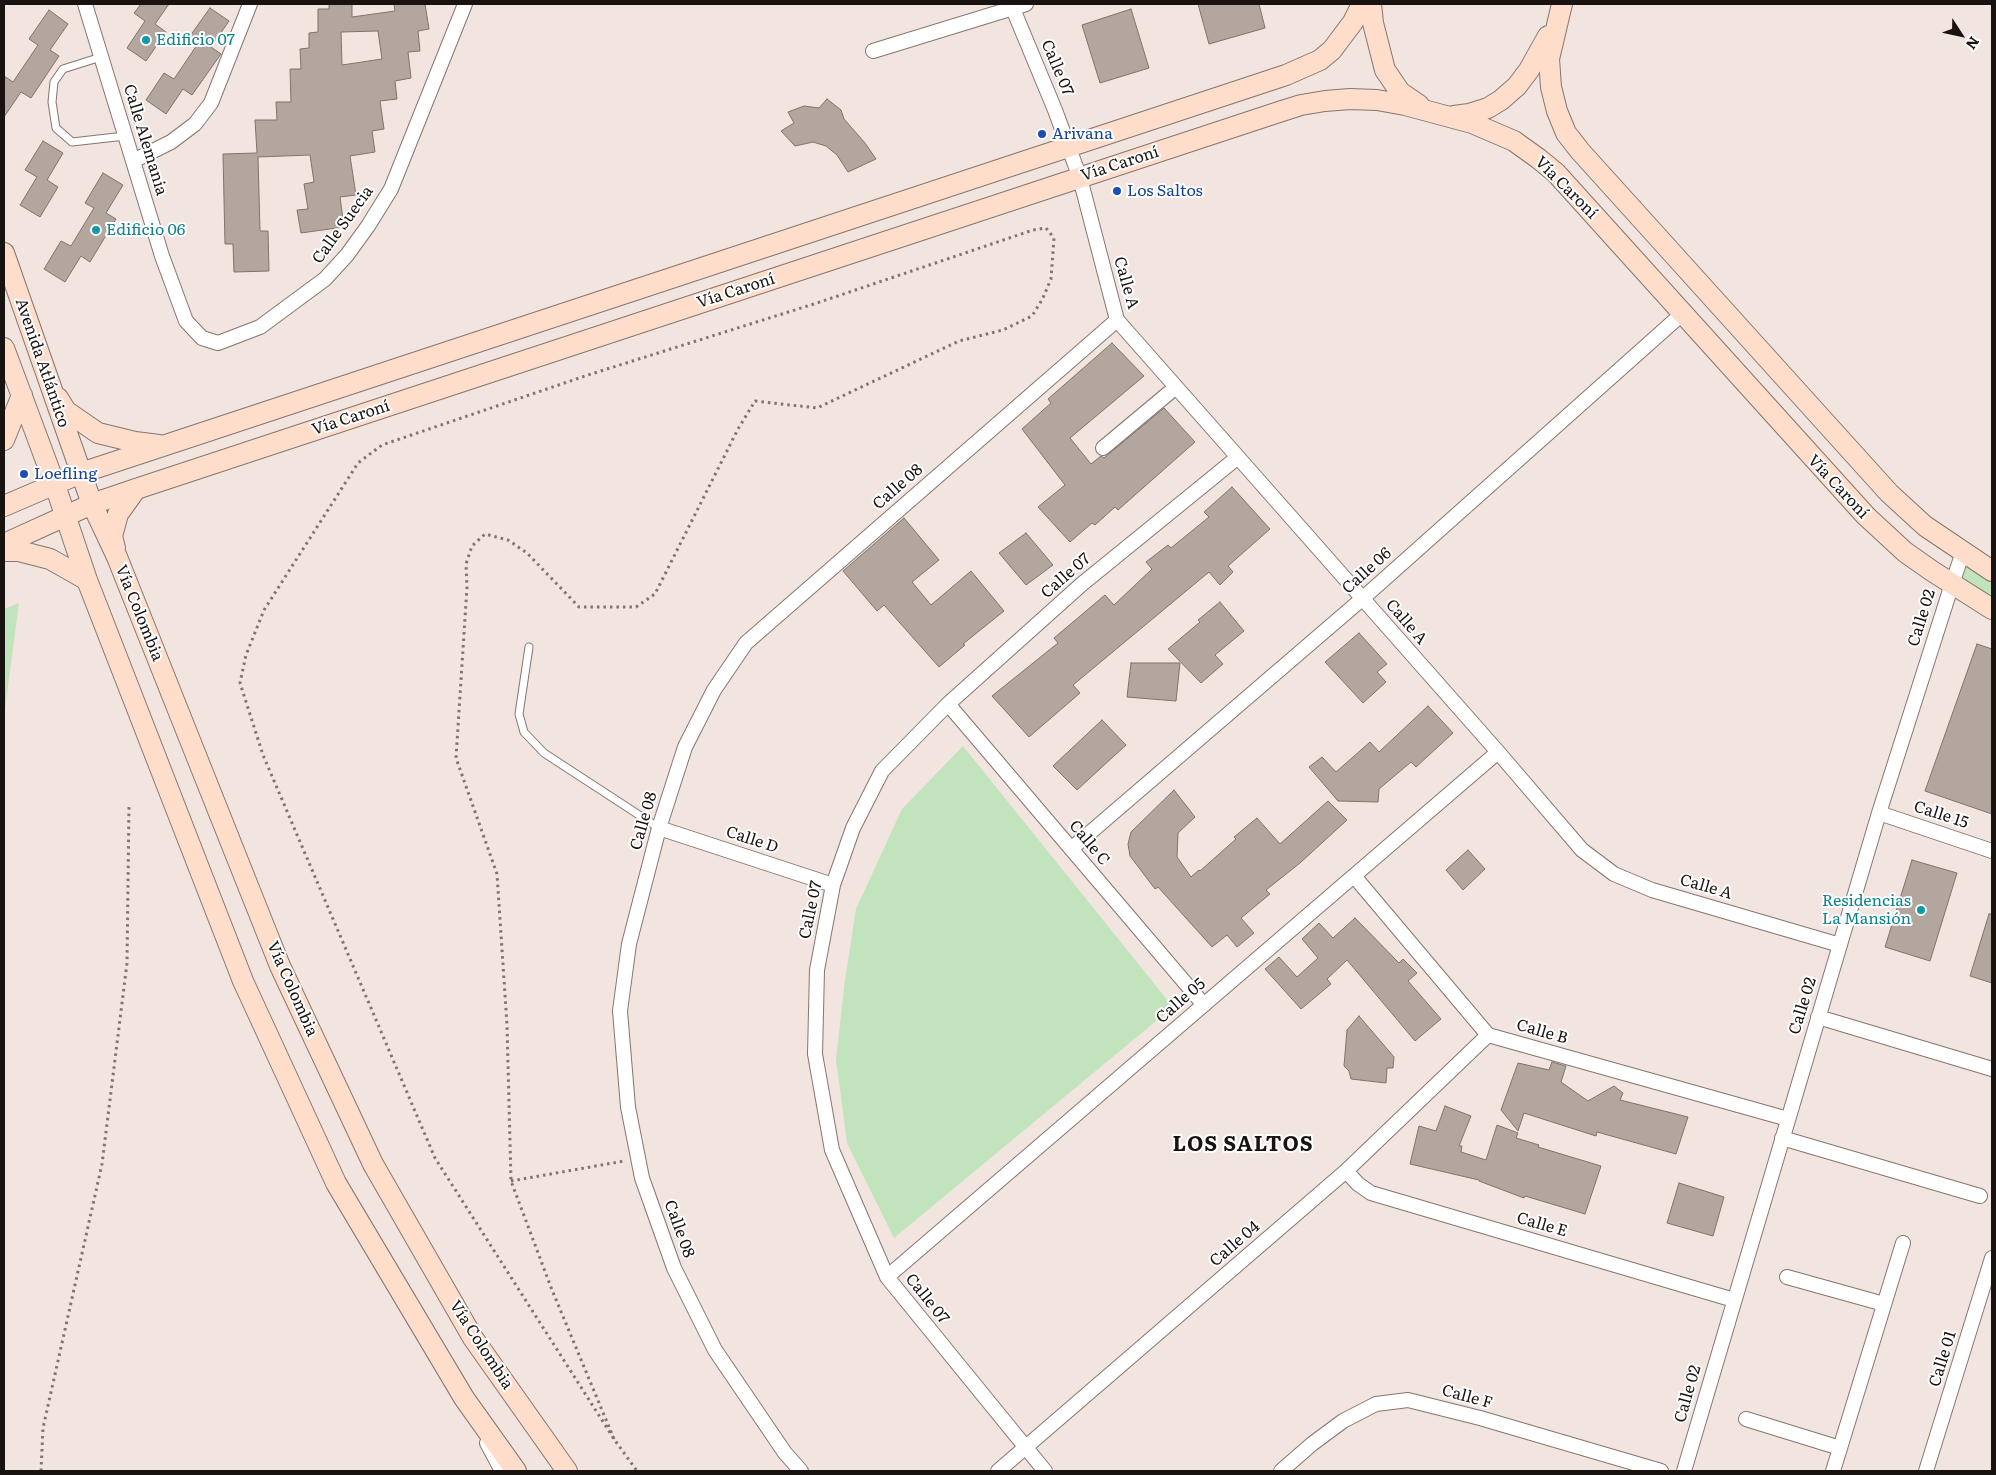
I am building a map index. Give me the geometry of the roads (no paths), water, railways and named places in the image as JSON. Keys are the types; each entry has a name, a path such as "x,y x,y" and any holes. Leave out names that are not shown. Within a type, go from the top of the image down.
{"main road":[{"name":"Vía Caroní","path":"4,506 82,473 1305,68 1320,60 1332,50 1353,22 1362,4"},
{"path":"1371,4 1379,50 1385,70 1392,82 1400,92 1416,103 1442,114 1457,116 1488,108 1517,86 1539,53 1562,4"},
{"name":"Vía Caroní","path":"1562,4 1549,59 1551,87 1557,111 1566,133 1889,493 1925,526 1992,571"},
{"name":"Vía Caroní","path":"4,544 92,504 136,489 1309,104 1350,99 1377,100 1442,114 1493,131 1514,141 1539,159 1556,173 1866,516 1905,552 1992,609"},
{"name":"Avenida Atlántico","path":"4,253 82,473"},
{"name":"Avenida Atlántico","path":"4,348 55,484"},
{"path":"50,385 66,411 98,433 135,442 164,446"},
{"path":"4,440 22,395"},
{"name":"Vía Colombia","path":"82,473 92,504 117,557 280,966 373,1164 474,1338 567,1471"},
{"path":"55,484 87,580 243,981 336,1182 464,1398 516,1471"},
{"path":"117,557 112,536 118,514 136,489"},
{"path":"4,551 19,551 50,559 87,580"}],"street":[{"name":"Calle Alemania","path":"85,4 162,256 186,321 202,338"},
{"path":"133,161 171,142 195,124 210,103 250,4"},
{"name":"Calle Suecia","path":"202,338 218,343 260,327 325,279 347,255 391,189 465,4"},
{"path":"873,51 1012,6 1026,4"},
{"name":"Calle 07","path":"1012,6 1056,110 1080,178"},
{"name":"Calle A","path":"1080,178 1117,320 1582,850 1614,874 1652,890 1840,945"},
{"name":"Calle 06","path":"1072,849 1362,599 1682,314"},
{"name":"Calle 08","path":"801,1471 785,1452 715,1350 674,1268 642,1178 628,1107 620,1011 629,944 659,828 686,746 714,690 746,643 1117,320"},
{"path":"1103,448 1176,387"},
{"name":"Calle 07","path":"1045,1471 888,1277 832,1150 815,1054 817,970 833,885 853,828 882,770 948,704 1082,584 1238,457"},
{"name":"Calle 02","path":"1684,1471 1879,813 1963,552"},
{"name":"Calle C","path":"948,704 1204,1004"},
{"name":"Calle 05","path":"888,1277 1498,752"},
{"name":"Calle 15","path":"1879,813 1992,851"},
{"name":"Calle D","path":"659,828 833,885"},
{"path":"1354,876 1488,1035"},
{"path":"1818,1017 1992,1069"},
{"name":"Calle B","path":"1488,1035 1788,1119"},
{"name":"Calle 04","path":"998,1471 1346,1171 1488,1035"},
{"path":"1782,1138 1980,1196"},
{"name":"Calle E","path":"1346,1171 1358,1184 1371,1193 1734,1300"},
{"path":"1833,1471 1903,1243"},
{"name":"Calle 01","path":"1926,1471 1992,1258"},
{"path":"1787,1277 1884,1304"},
{"path":"464,1398 502,1471"},
{"name":"Calle F","path":"1281,1471 1343,1420 1376,1404 1408,1400 1480,1418 1661,1471"},
{"path":"1746,1419 1840,1448"}],"lane":[{"path":"101,57 63,69 54,82 52,102 56,128 72,142 125,136"},
{"path":"529,647 519,714 524,732 544,753 659,828"}],"place":[{"name":"Edificio 07","path":"146,40"},
{"name":"Arivana","path":"1042,134"},
{"name":"Los Saltos","path":"1117,191"},
{"name":"Edificio 06","path":"96,230"},
{"name":"Loefling","path":"24,474"},
{"name":"Residencias La Mansión","path":"1921,910"}],"district":[{"name":"LOS SALTOS","path":"1243,1145"}]}
